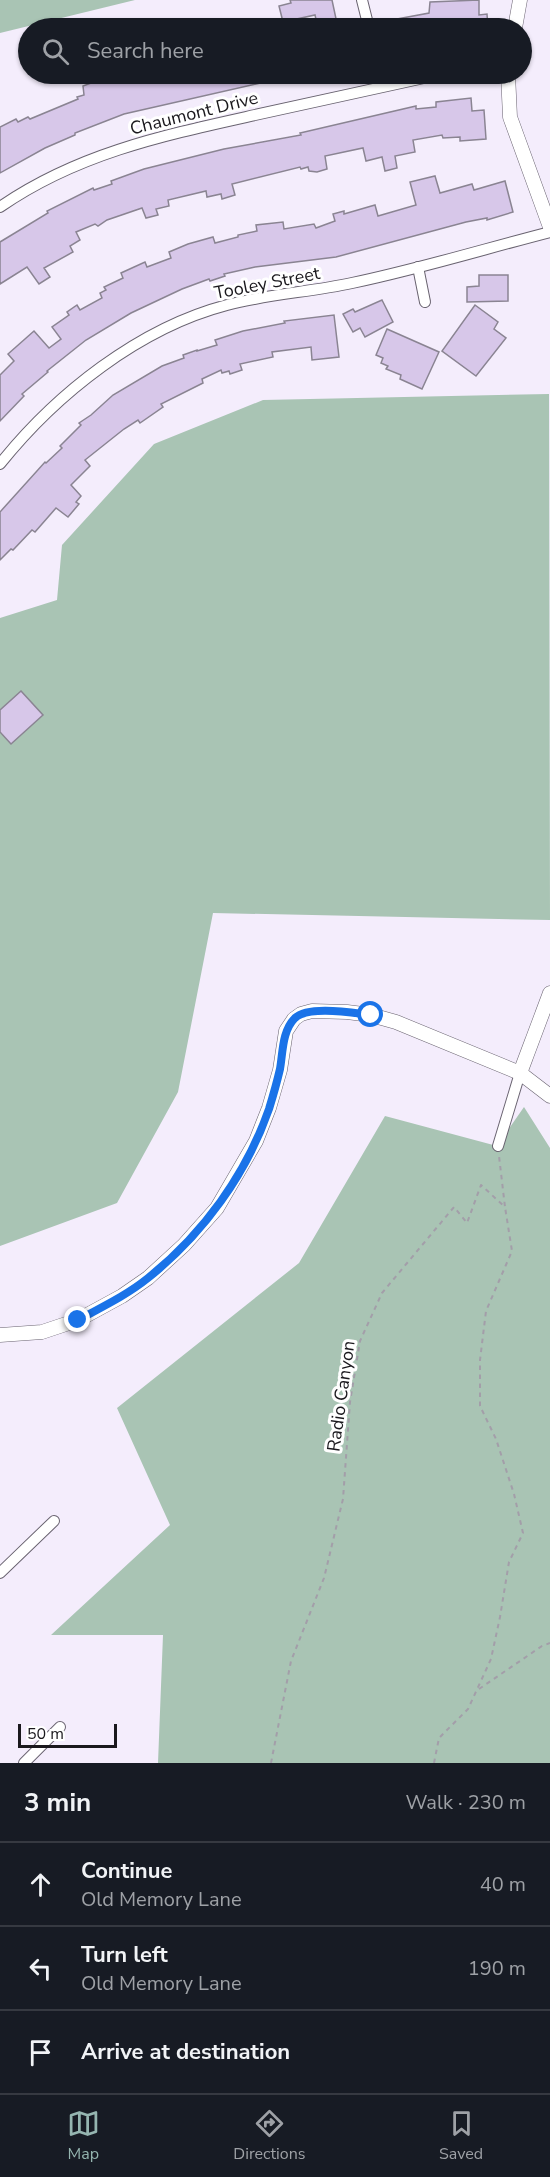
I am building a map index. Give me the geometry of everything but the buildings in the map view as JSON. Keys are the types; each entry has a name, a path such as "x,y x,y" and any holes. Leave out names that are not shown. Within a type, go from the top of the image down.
{"street":[{"path":"362,0 366,18"},
{"path":"517,18 520,0"},
{"name":"Chaumont Drive","path":"0,207 51,176 98,156 156,137 397,84"},
{"path":"508,84 510,117 550,227"},
{"name":"Tooley Street","path":"0,464 39,420 82,382 128,350 176,324 228,304 352,283 550,232"},
{"path":"418,267 425,302"},
{"path":"498,1146 520,1073 550,993"},
{"path":"0,1335 42,1332 78,1320 122,1296 148,1278 184,1245 217,1208 256,1140 269,1108 280,1070 286,1031 294,1019 301,1014 312,1011 371,1015 396,1022 520,1073 550,1096"},
{"path":"0,1573 54,1521"},
{"path":"24,1763 60,1727"}],"path":[{"path":"434,1763 439,1738 468,1709 491,1659 509,1562 523,1533 514,1494 496,1439 480,1406 480,1360 486,1311 512,1251 498,1146"},
{"name":"Radio Canyon","path":"271,1763 291,1660 324,1578 343,1499 350,1402 360,1341 382,1293 454,1207 467,1223 481,1185 505,1207"},
{"path":"476,1691 542,1646 550,1643"}],"green space":[{"path":"0,0 135,0 61,18 18,18 18,29 0,33"},
{"path":"549,394 550,920 213,913 178,1092 117,1203 0,1246 0,618 57,600 62,545 154,444 263,400"},
{"path":"524,1107 550,1148 550,1763 158,1763 163,1635 51,1635 170,1525 117,1408 299,1263 385,1116 497,1146"}],"route":[{"path":"78,1320 122,1296 148,1278 184,1245 217,1208 256,1140 269,1108 280,1070 286,1031 294,1019 312,1011 371,1015"}]}
